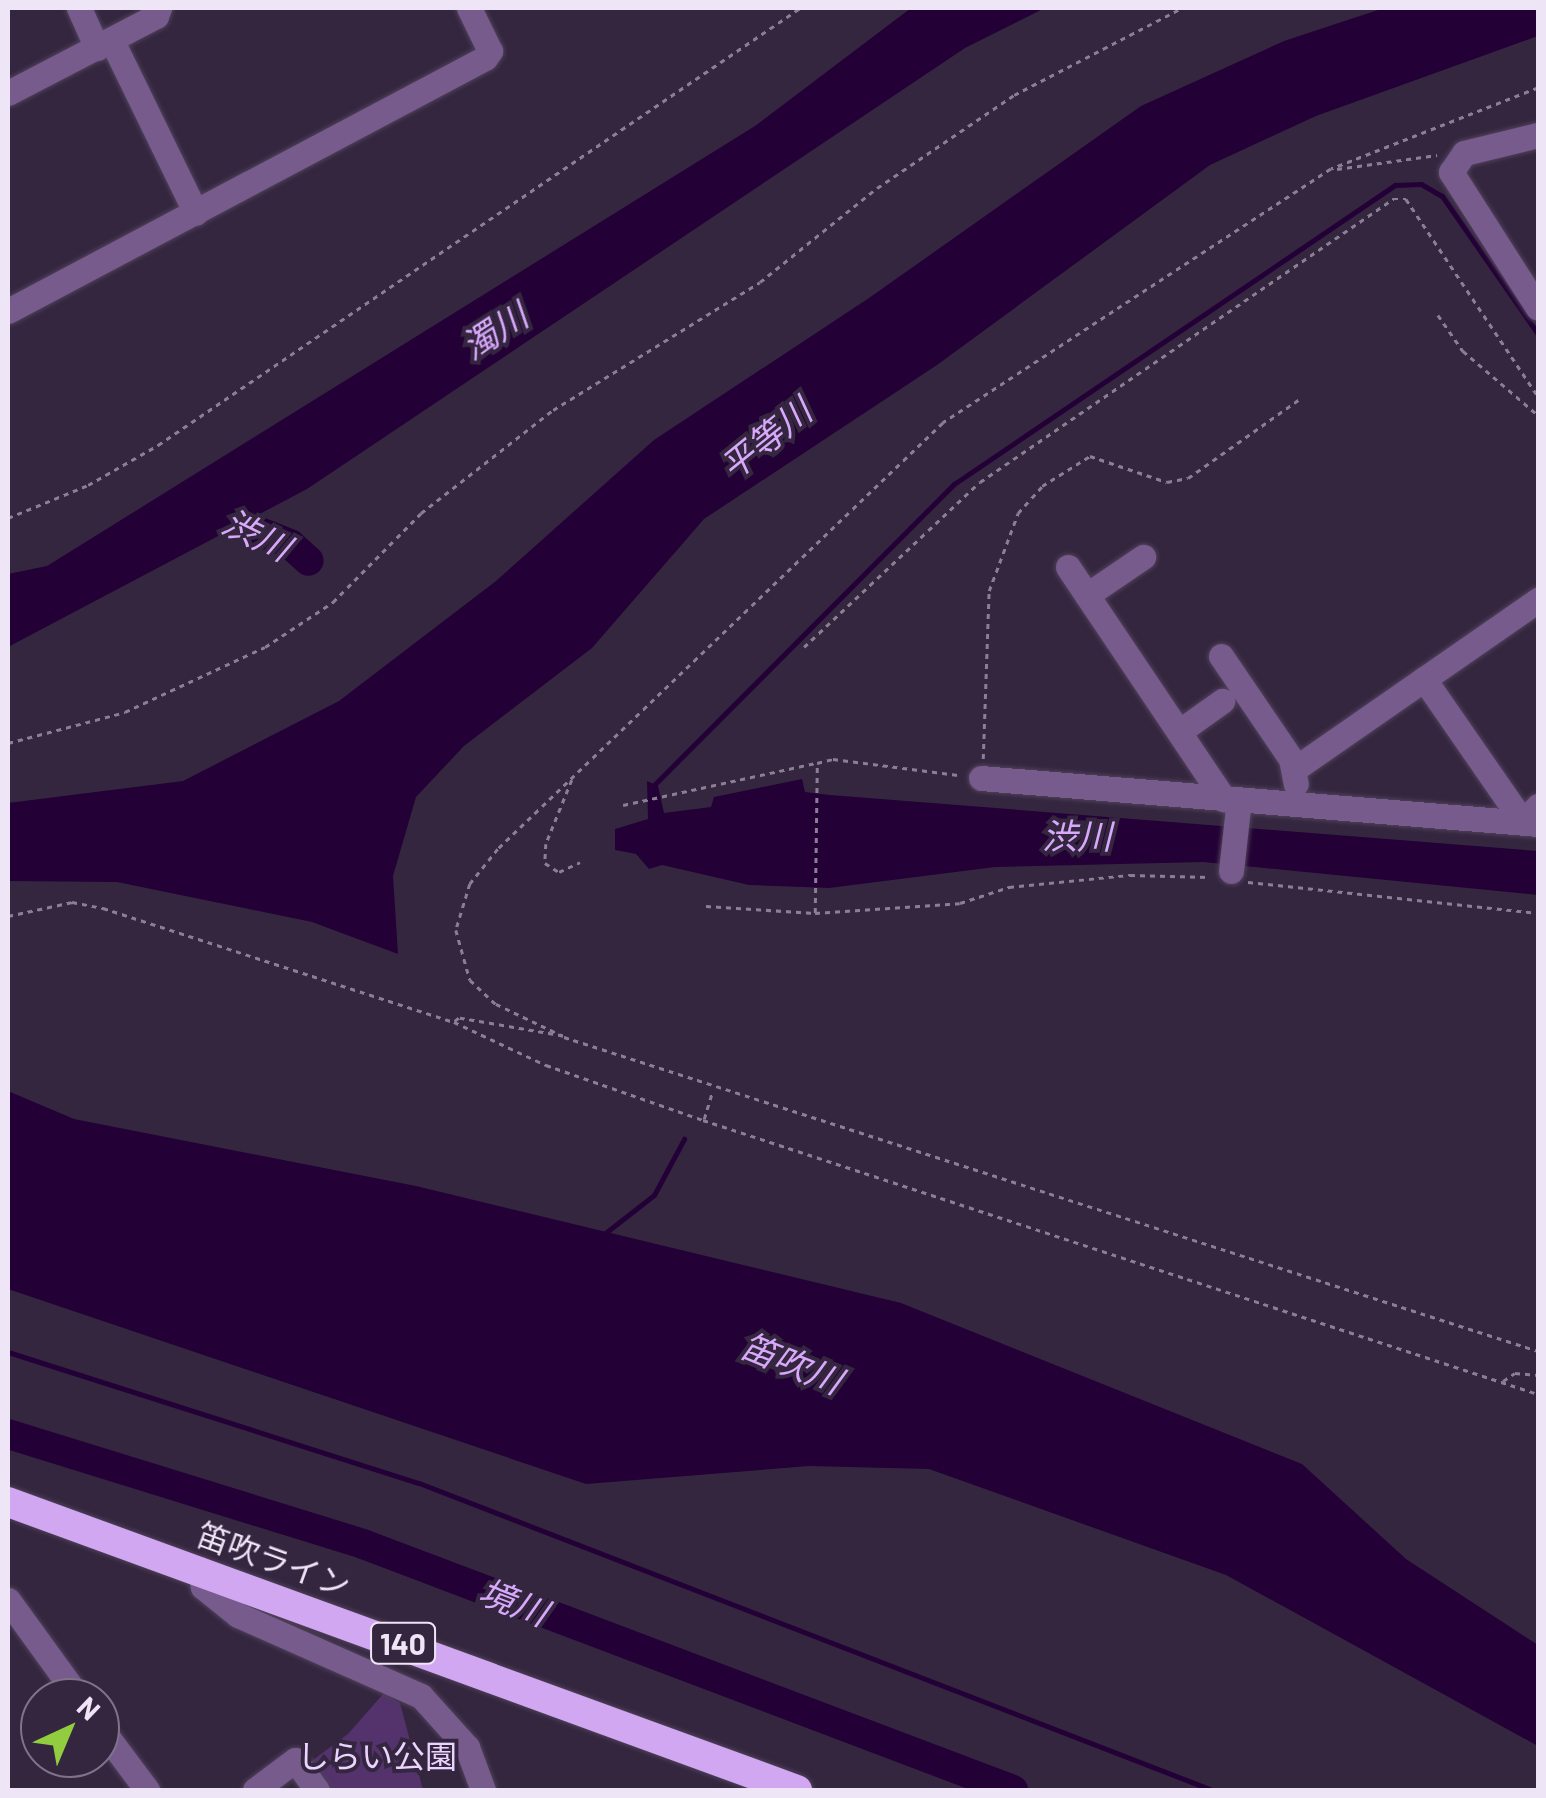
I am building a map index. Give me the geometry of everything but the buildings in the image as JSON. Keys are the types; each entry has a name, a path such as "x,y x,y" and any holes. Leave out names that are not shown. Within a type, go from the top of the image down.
{"highway":[{"name":"笛吹ライン","path":"8,1502 200,1568 796,1790"}],"street":[{"path":"79,8 104,45 196,213"},
{"path":"8,312 485,58 490,51 468,8"},
{"path":"8,94 162,10"},
{"path":"1538,135 1477,148 1454,163 1456,188 1538,308"},
{"path":"1087,594 1142,557"},
{"path":"1068,567 1180,731 1234,802 1225,876"},
{"path":"1296,768 1538,600"},
{"path":"1221,656 1296,768 1295,804"},
{"path":"1424,679 1533,817"},
{"path":"1180,731 1222,702"},
{"path":"982,778 1234,802 1533,817"},
{"path":"200,1568 202,1587 226,1608 421,1696 467,1747 483,1790"},
{"path":"8,1600 65,1678"},
{"path":"120,1754 147,1790"},
{"path":"255,1790 295,1760 317,1790"}],"path":[{"path":"8,518 88,485 158,445 800,8"},
{"path":"8,743 125,712 265,647 333,602 422,514 553,410 760,282 877,188 1014,96 1182,8"},
{"path":"564,1036 481,992 461,965 456,930 483,867 572,778 943,423 1331,170 1538,88"},
{"path":"1331,170 1424,152 1454,163"},
{"path":"804,647 980,482 1393,199 1406,200 1538,396"},
{"path":"1438,315 1486,374 1538,415"},
{"path":"623,805 833,759 982,778 989,591 1018,513 1042,486 1090,456 1167,482 1188,478 1302,398"},
{"path":"815,913 818,763"},
{"path":"572,778 546,844 545,863 558,872 580,862"},
{"path":"706,906 815,913 960,904 1009,887 1130,874 1225,876 1538,913"},
{"path":"8,916 72,902 102,908 454,1022 546,1065 703,1120 1538,1394"},
{"path":"454,1022 459,1018 564,1036 1538,1351"},
{"path":"703,1120 712,1092"},
{"path":"1503,1382 1515,1373 1538,1375"}],"green space":[{"name":"しらい公園","path":"384,1693 400,1703 423,1790 314,1790 305,1766 348,1734"}],"water":[{"name":"濁川","path":"911,8 1045,8 965,48 307,489 8,647 8,574 47,566 755,126"},
{"name":"平等川","path":"1384,8 1538,8 1538,36 1316,116 1210,165 937,365 704,519 592,648 464,746 416,797 393,876 398,954 312,922 117,882 8,881 8,803 183,781 339,701 496,581 654,440 869,298 1141,106 1284,41"},
{"path":"802,779 805,792 830,795 1538,851 1538,895 1203,862 995,867 829,888 749,885 662,865 649,869 636,854 615,850 615,829 648,819 647,781 658,786 664,813 711,807 714,797"},
{"name":"笛吹川","path":"8,1091 74,1119 416,1186 901,1303 1302,1464 1406,1559 1538,1645 1538,1746 1226,1575 929,1469 809,1466 586,1484 8,1289"}],"waterway":[{"path":"651,788 954,484 1395,185 1421,184 1442,196 1538,334"},
{"name":"渋川","path":"205,510 290,544 309,561"},
{"path":"604,1234 654,1195 684,1139"},
{"path":"8,1352 419,1483 1212,1790"},
{"name":"境川","path":"8,1434 363,1544 1013,1790"}]}
